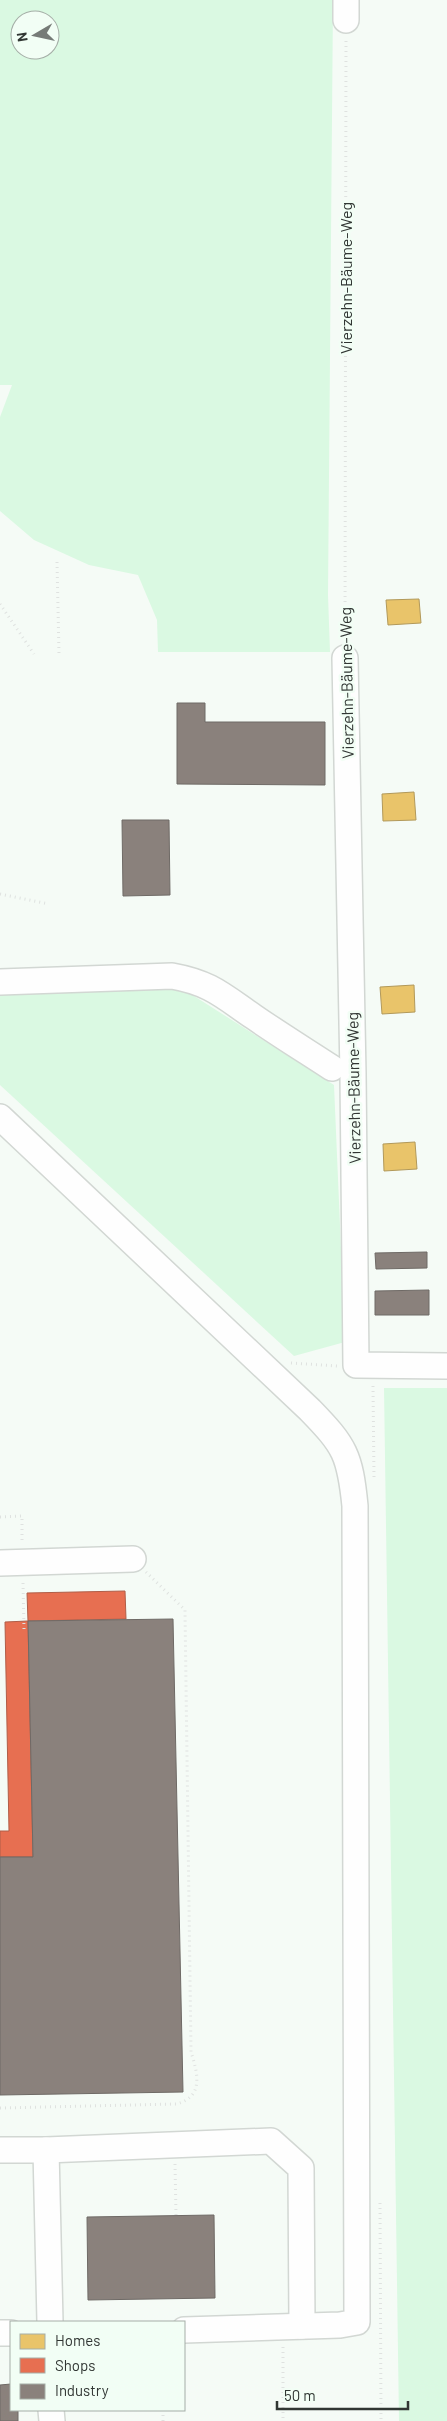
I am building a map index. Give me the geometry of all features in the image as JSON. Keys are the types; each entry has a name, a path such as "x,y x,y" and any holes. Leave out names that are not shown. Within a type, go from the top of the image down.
{"street":[{"name":"Vierzehn-Bäume-Weg","path":"345,658 353,1074 356,1365 447,1366"},
{"path":"0,982 172,976 196,980 221,992 254,1017 332,1068"},
{"path":"0,1117 310,1410 345,1450 352,1474 355,1506 357,2322 340,2325 185,2330"},
{"path":"0,1563 133,1559"},
{"path":"0,2150 271,2142 301,2168 293,2326"},
{"path":"46,2150 50,2321"}],"path":[{"name":"Vierzehn-Bäume-Weg","path":"345,658 346,10"},
{"path":"57,562 59,654"},
{"path":"0,604 34,654"},
{"path":"0,894 49,904"},
{"path":"0,2108 176,2104 187,2102 195,2092 198,2072 192,2052 185,1610 133,1559"},
{"path":"175,2145 176,2216"},
{"path":"283,2421 293,2326"}],"green space":[{"path":"0,0 333,0 328,595 330,652 158,652 157,620 138,575 89,565 34,540 0,511 0,417 12,385 0,385"},
{"path":"183,989 334,1085 345,1342 294,1356 0,1085 0,995"},
{"path":"384,1388 447,1388 447,2421 399,2421"}],"building: Homes":[{"path":"419,599 421,623 388,625 386,600"},
{"path":"414,792 416,820 383,821 382,794"},
{"path":"414,985 415,1012 382,1014 380,987"},
{"path":"415,1142 417,1169 384,1171 383,1144"}],"building: Shops":[{"path":"125,1591 126,1619 28,1621 27,1593"},
{"path":"28,1621 33,1857 0,1857 0,1831 9,1831 5,1622"}],"building: Industry":[{"path":"177,703 205,703 205,722 325,722 325,785 177,784"},
{"path":"122,820 169,820 170,895 123,896"},
{"path":"427,1252 427,1268 376,1269 375,1253"},
{"path":"429,1290 429,1315 375,1315 375,1291"},
{"path":"173,1619 183,2092 0,2095 0,1857 33,1857 28,1621"},
{"path":"214,2215 215,2298 88,2300 87,2217"},
{"path":"10,2384 10,2411 18,2411 18,2421 0,2421 0,2385"}]}
